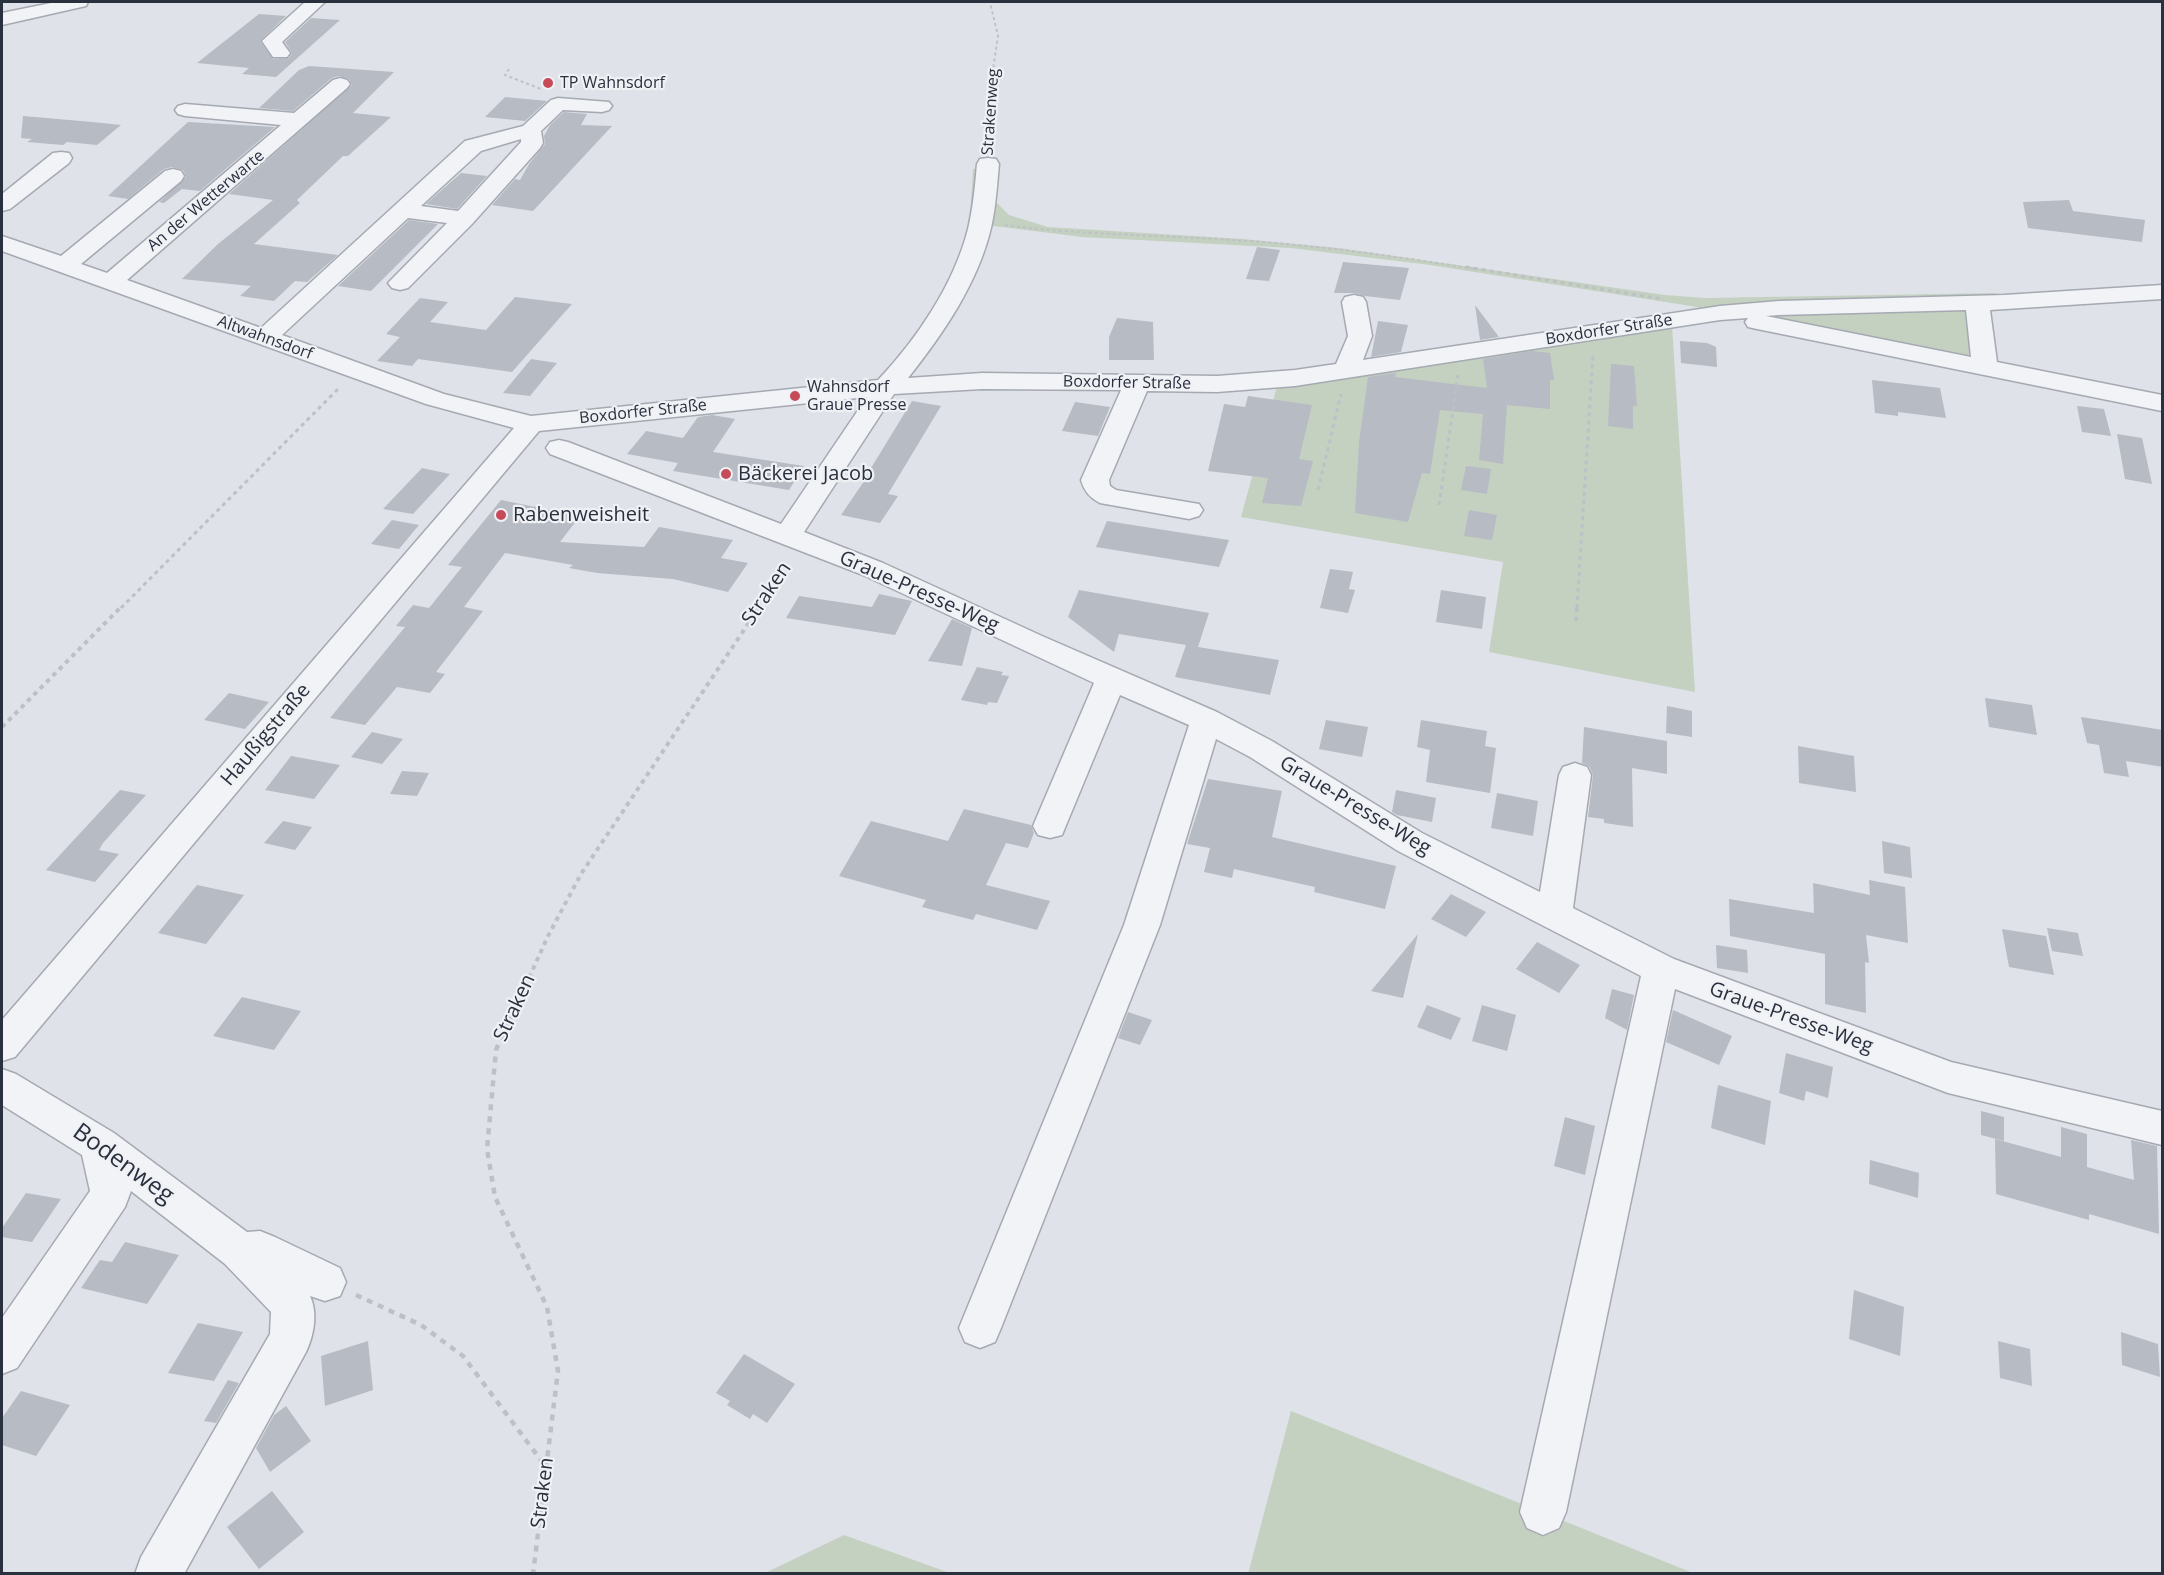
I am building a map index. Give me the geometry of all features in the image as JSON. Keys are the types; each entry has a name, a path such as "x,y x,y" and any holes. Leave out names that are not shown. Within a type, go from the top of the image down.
{"street":[{"path":"2,19 79,2"},
{"path":"269,46 316,2"},
{"name":"An der Wetterwarte","path":"112,281 340,84"},
{"path":"265,338 473,146 530,130 558,104 602,106"},
{"path":"185,110 300,120"},
{"path":"400,283 464,219 532,143 530,130"},
{"path":"2,204 61,158"},
{"name":"Strakenweg","path":"981,223 988,164"},
{"path":"65,265 173,176"},
{"path":"404,211 464,219"},
{"name":"Straken","path":"795,539 886,387 904,369 963,275 981,223"},
{"name":"Altwahnsdorf","path":"2,243 435,399 531,424"},
{"name":"Boxdorfer Straße","path":"531,424 886,387 982,381 1217,384 1295,378 1720,313 1779,308 1977,302 2157,293"},
{"path":"1346,370 1360,336 1354,302"},
{"path":"1977,302 1985,366"},
{"name":"Boxdorfer Straße","path":"1720,313 2163,403"},
{"path":"1137,383 1095,480 1095,485 1104,495 1110,497 1189,510"},
{"name":"Haußigstraße","path":"2,1046 531,424"},
{"name":"Graue-Presse-Weg","path":"559,448 873,569 1111,679 1206,720 1261,749 1410,842 1661,969 1948,1077 2163,1128"},
{"path":"1050,826 1111,679"},
{"path":"980,1328 1142,925 1206,720"},
{"path":"1554,915 1575,775"},
{"path":"1543,1512 1661,969"},
{"name":"Bodenweg","path":"2,1084 100,1144 240,1251 293,1305 291,1338 158,1574"},
{"path":"2,1354 111,1194 100,1144"},
{"path":"240,1251 260,1250 325,1282"}],"path":[{"name":"Strakenweg","path":"988,164 989,96 998,36 990,2"},
{"path":"509,69 505,75 533,83 542,90 541,101 558,104"},
{"path":"981,223 1067,233 1242,241 1344,251 1457,266 1707,306 1720,313"},
{"path":"1576,621 1594,333"},
{"path":"1439,505 1461,353"},
{"path":"1318,490 1346,370"},
{"path":"2,727 357,372"},
{"name":"Straken","path":"533,1574 558,1371 547,1307 495,1197 487,1149 496,1050 548,936 581,874 795,539"},
{"path":"325,1282 421,1325 463,1356 547,1468"}],"green space":[{"path":"973,169 994,169 995,201 1009,215 1048,227 1242,239 1339,248 1665,295 1705,298 1999,293 1962,298 1975,365 1691,306 1430,265 1291,248 1082,237 970,223"},
{"path":"1672,325 1695,692 1489,652 1503,562 1241,517 1277,386"},
{"path":"1291,1411 1693,1573 1248,1574"},
{"path":"844,1535 950,1573 765,1573"}],"building":[{"path":"259,14 286,16 260,41 273,59 289,58 292,53 285,42 311,18 340,20 276,77 242,74 249,68 197,63"},
{"path":"309,66 394,72 353,113 391,117 348,156 343,156 297,200 300,203 254,244 338,255 307,282 295,281 274,301 240,296 251,286 182,279 218,244 273,200 229,194 352,85 349,79 339,76 332,78 293,111 259,108 299,70"},
{"path":"505,97 547,101 525,121 485,117"},
{"path":"564,112 587,114 581,125 612,126 533,211 492,205 515,179 520,180 545,144 544,136 550,125"},
{"path":"23,116 121,125 97,145 27,142 32,139 21,138"},
{"path":"188,122 275,127 200,191 182,189 164,203 159,202 186,177 183,170 172,167 164,169 128,199 108,196"},
{"path":"461,173 487,176 457,209 426,204"},
{"path":"2069,200 2073,211 2145,220 2142,242 2028,228 2023,202"},
{"path":"409,220 438,224 371,291 338,286"},
{"path":"1257,247 1280,250 1269,281 1246,279"},
{"path":"1343,262 1409,268 1400,300 1354,293 1334,293"},
{"path":"515,297 572,304 512,372 418,359 412,366 377,361 400,337 386,334 420,298 448,302 430,322 486,330"},
{"path":"1475,305 1499,337 1480,340"},
{"path":"1117,318 1153,322 1154,360 1109,360 1109,337"},
{"path":"1378,321 1408,325 1401,352 1371,357"},
{"path":"1680,341 1707,343 1716,347 1717,367 1681,363"},
{"path":"1532,351 1550,353 1554,380 1550,380 1550,409 1507,405 1503,464 1479,460 1483,414 1440,410 1430,474 1422,473 1408,522 1355,513 1359,442 1368,377 1396,373 1395,377 1487,388 1483,359"},
{"path":"531,359 557,363 530,396 503,393"},
{"path":"1611,364 1634,366 1637,406 1633,406 1633,429 1608,426"},
{"path":"1872,380 1940,388 1946,418 1898,412 1898,416 1875,413"},
{"path":"1248,396 1312,405 1299,459 1313,461 1301,506 1262,503 1268,478 1208,471 1224,404 1245,407"},
{"path":"912,401 941,406 888,494 898,496 880,523 841,515 873,468 871,468"},
{"path":"1075,402 1110,407 1098,436 1062,431"},
{"path":"2077,406 2104,409 2111,436 2082,432"},
{"path":"712,415 735,419 713,452 804,466 789,490 673,471 678,463 627,454 646,431 683,438 698,417"},
{"path":"2117,434 2142,438 2152,484 2125,479"},
{"path":"1466,466 1491,469 1487,494 1461,490"},
{"path":"422,468 450,474 413,514 383,509"},
{"path":"501,500 580,516 560,542 644,547 659,527 733,540 721,558 748,563 728,592 673,579 597,573 569,568 573,565 505,553 464,607 483,611 436,672 445,674 430,693 397,687 365,725 330,718 405,627 396,626 413,605 429,608 462,567 448,565"},
{"path":"1469,510 1497,515 1492,540 1464,536"},
{"path":"392,520 419,525 399,549 371,544"},
{"path":"1107,521 1229,540 1219,567 1096,547"},
{"path":"1330,569 1353,572 1349,589 1355,590 1348,613 1320,608"},
{"path":"1079,590 1209,613 1198,647 1279,660 1270,695 1175,677 1186,645 1119,634 1114,652 1068,617"},
{"path":"1441,590 1486,597 1482,629 1436,622"},
{"path":"879,594 912,601 895,635 786,618 799,596 872,607"},
{"path":"952,619 972,628 962,666 928,661"},
{"path":"977,667 1003,672 1001,675 1009,676 997,703 988,702 987,705 961,700"},
{"path":"229,693 269,702 245,729 204,720"},
{"path":"1985,698 2032,705 2037,735 1989,727"},
{"path":"1667,706 1692,711 1692,737 1666,733"},
{"path":"2081,717 2163,730 2163,767 2126,761 2129,777 2104,773 2099,745 2087,743"},
{"path":"1326,720 1368,727 1362,757 1319,749"},
{"path":"1421,720 1487,731 1485,746 1496,748 1490,793 1426,782 1430,750 1417,747"},
{"path":"1584,727 1667,741 1667,774 1632,768 1633,827 1604,823 1604,819 1588,817 1593,775 1589,766 1582,763"},
{"path":"372,732 403,739 382,764 351,757"},
{"path":"1798,746 1854,756 1856,792 1799,783"},
{"path":"291,756 340,765 314,799 265,790"},
{"path":"402,771 429,773 417,796 390,794"},
{"path":"1208,779 1282,791 1272,837 1396,866 1385,909 1314,892 1315,887 1234,869 1232,878 1204,872 1210,848 1187,844"},
{"path":"120,790 146,795 103,843 99,850 119,854 95,882 46,870"},
{"path":"1396,790 1436,798 1432,822 1392,812"},
{"path":"1497,793 1538,801 1533,836 1491,828"},
{"path":"964,809 1031,825 1034,833 1028,848 1006,843 986,885 1050,901 1037,930 976,914 973,920 922,907 926,900 839,876 871,821 948,841"},
{"path":"283,821 312,827 295,850 264,843"},
{"path":"1882,841 1910,847 1912,878 1884,873"},
{"path":"1869,880 1905,887 1908,943 1866,935 1869,963 1865,962 1866,1013 1825,1004 1825,954 1730,936 1729,899 1814,913 1813,883 1870,895"},
{"path":"197,885 244,895 206,944 158,933"},
{"path":"1451,894 1486,912 1466,937 1431,919"},
{"path":"2047,928 2078,933 2083,956 2052,951"},
{"path":"2002,929 2046,936 2054,975 2009,967"},
{"path":"1418,934 1403,998 1371,991"},
{"path":"1537,942 1580,965 1559,993 1516,969"},
{"path":"1716,945 1747,950 1748,973 1717,968"},
{"path":"1612,989 1634,995 1627,1030 1605,1018"},
{"path":"242,997 301,1011 274,1050 213,1036"},
{"path":"1427,1005 1461,1018 1451,1040 1417,1027"},
{"path":"1482,1005 1516,1015 1507,1051 1472,1041"},
{"path":"1673,1010 1732,1036 1719,1065 1666,1042"},
{"path":"1128,1012 1152,1020 1140,1045 1118,1038"},
{"path":"1786,1053 1833,1067 1828,1098 1806,1091 1804,1101 1779,1093"},
{"path":"1718,1085 1771,1101 1765,1145 1711,1128"},
{"path":"1981,1111 2004,1117 2004,1141 1981,1135"},
{"path":"1565,1117 1595,1126 1585,1175 1554,1166"},
{"path":"2061,1127 2087,1134 2087,1167 2134,1180 2131,1140 2157,1146 2159,1234 2089,1214 2089,1220 1996,1194 1995,1139 2061,1157"},
{"path":"1870,1160 1919,1173 1918,1198 1869,1184"},
{"path":"26,1193 61,1199 32,1242 2,1237 2,1228"},
{"path":"125,1242 179,1255 147,1304 81,1288 100,1260 112,1262"},
{"path":"1854,1290 1904,1307 1900,1356 1849,1339"},
{"path":"198,1323 243,1332 214,1381 168,1373"},
{"path":"2121,1332 2158,1344 2160,1377 2122,1365"},
{"path":"368,1341 373,1390 325,1406 321,1356"},
{"path":"1998,1341 2030,1349 2032,1386 2000,1378"},
{"path":"744,1354 795,1384 767,1423 753,1414 750,1419 727,1405 730,1401 716,1393"},
{"path":"228,1380 239,1383 216,1423 204,1421"},
{"path":"21,1391 70,1405 36,1456 2,1445 2,1418"},
{"path":"286,1406 311,1441 270,1472 256,1448 274,1415"},
{"path":"272,1491 304,1532 259,1569 227,1527"}],"place":[{"name":"TP Wahnsdorf","path":"548,83"},
{"name":"Wahnsdorf Graue Presse","path":"795,396"},
{"name":"Bäckerei Jacob","path":"726,474"},
{"name":"Rabenweisheit","path":"501,515"}]}
